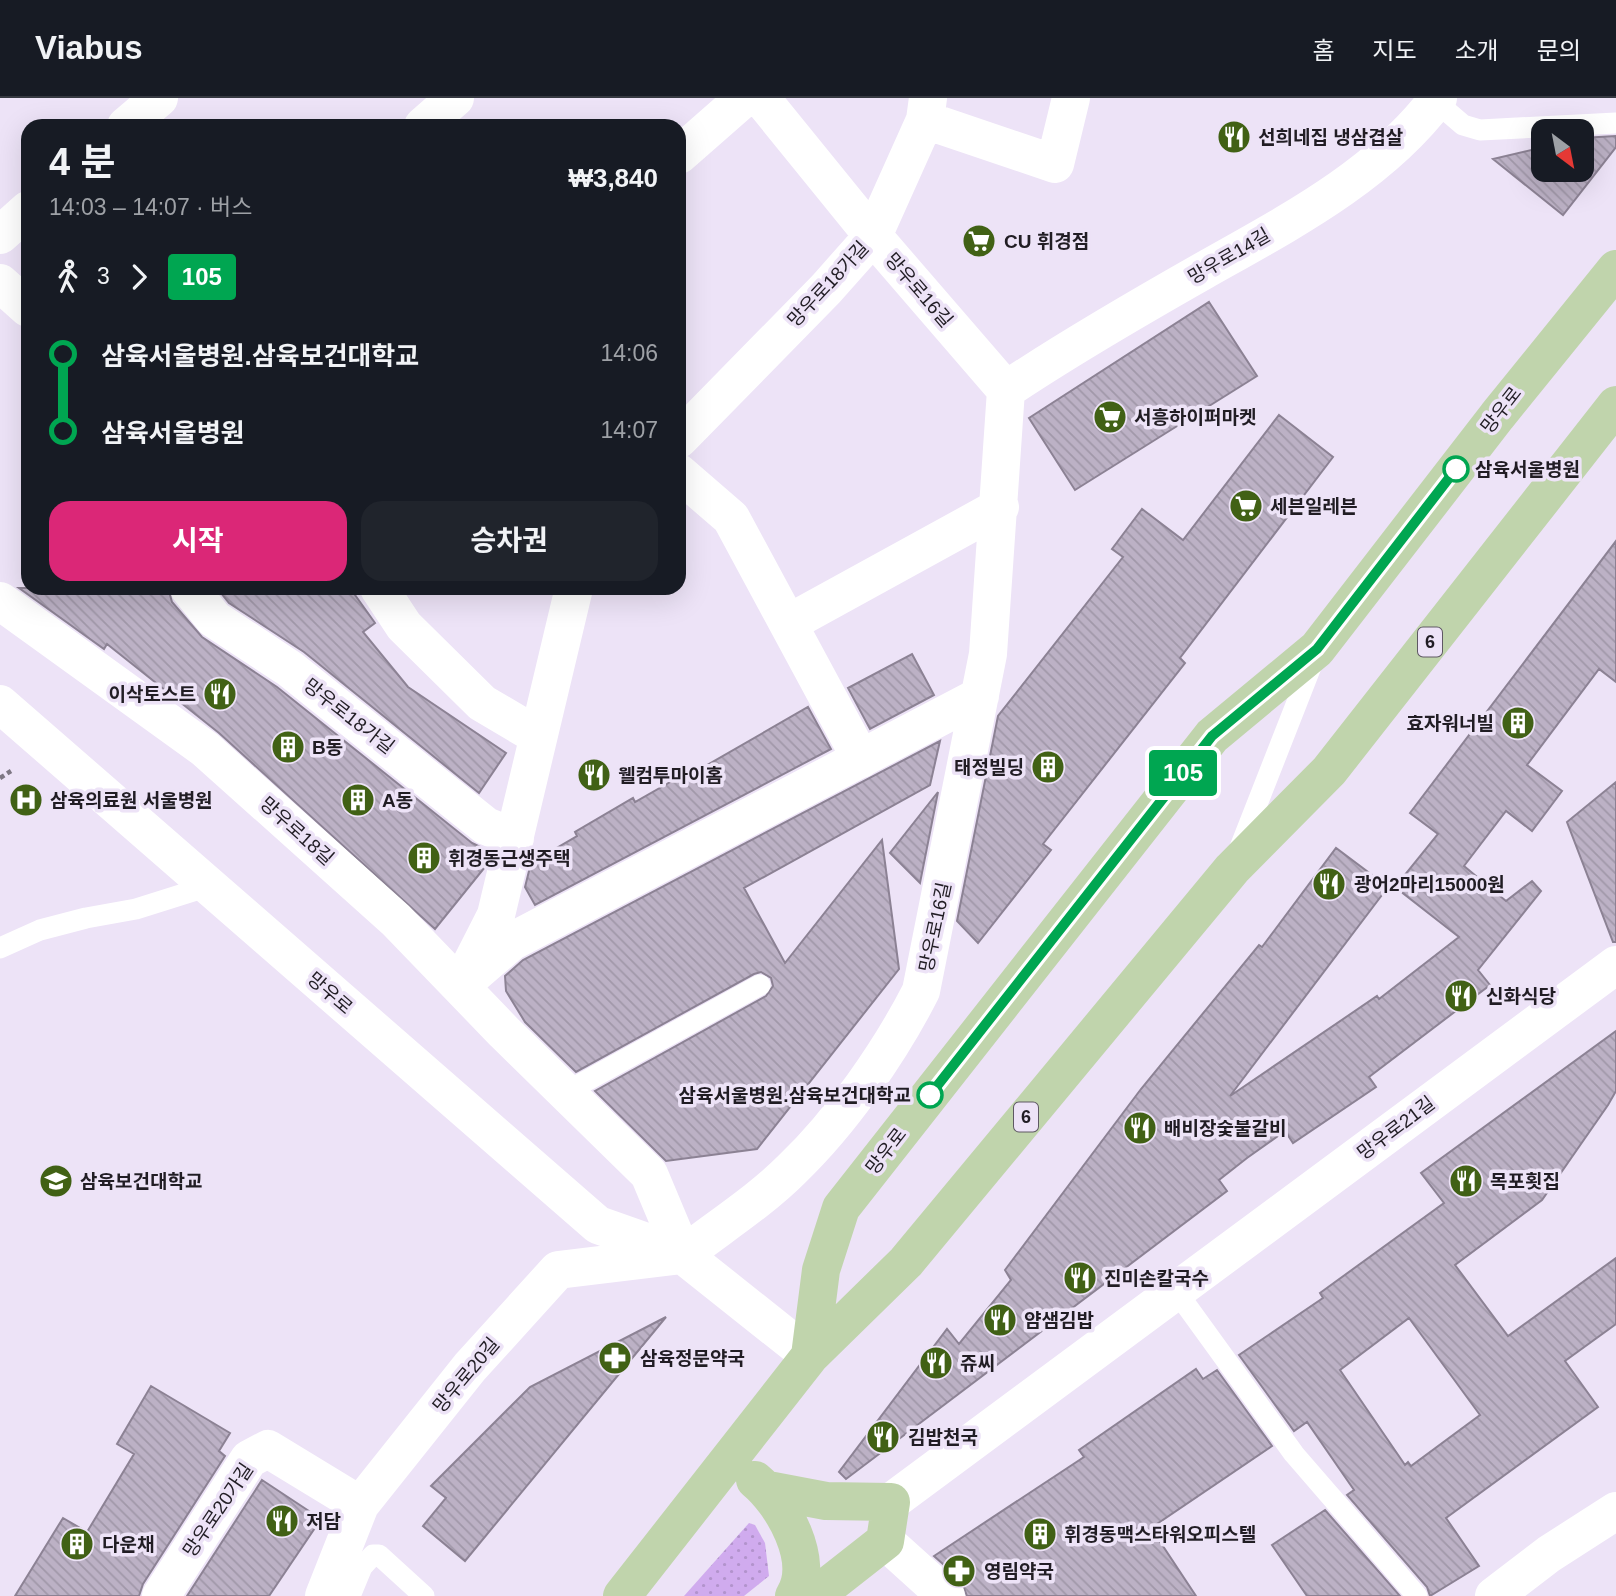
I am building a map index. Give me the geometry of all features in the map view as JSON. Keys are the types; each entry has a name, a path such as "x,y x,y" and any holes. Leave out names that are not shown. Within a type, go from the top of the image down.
{"main road":[{"name":"망우로","path":"810,1356 821,1270 841,1208 1212,736 1317,649 1497,416 1616,269"},
{"name":"6","path":"622,1596 810,1356 906,1262 1232,869 1329,771 1616,405"},
{"path":"729,1459 768,1490 797,1545 802,1567 794,1596"},
{"path":"768,1490 826,1501 891,1502 885,1541 815,1596"}],"street":[{"path":"134,119 159,98"},
{"path":"431,119 455,98"},
{"path":"686,149 744,98"},
{"name":"망우로16길","path":"683,1255 792,1170 853,1098 906,1021 921,991 988,654 1000,507 1006,390 873,236 761,98"},
{"path":"927,109 1055,164 1071,98"},
{"name":"망우로14길","path":"1006,390 1077,343 1270,233 1343,186 1418,126 1435,99"},
{"name":"망우로18가길","path":"686,432 827,289 873,236 927,109"},
{"path":"0,234 21,216"},
{"path":"0,283 21,302"},
{"path":"686,479 731,518 861,759"},
{"path":"789,623 1000,507"},
{"name":"망우로18가길","path":"194,595 214,619 290,669 486,826 515,838"},
{"path":"384,595 404,626 482,703 538,736"},
{"path":"460,986 496,915 572,595"},
{"name":"망우로18길","path":"0,601 205,749 396,919 649,1174 683,1255"},
{"path":"460,986 511,942 980,696"},
{"name":"망우로","path":"0,704 598,1225 683,1255 810,1356"},
{"name":"망우로21길","path":"891,1502 1616,968"},
{"name":"망우로20길","path":"324,1596 360,1504 470,1367 558,1270 683,1255"},
{"name":"망우로20가길","path":"161,1596 249,1459 268,1449 360,1504"},
{"path":"1494,1596 1549,1554 1616,1511"},
{"path":"885,1541 946,1596"}],"lane":[{"path":"1435,99 1463,125 1480,130 1616,123"},
{"path":"1232,869 1317,649"},
{"path":"0,948 40,930 136,909 209,886"},
{"path":"566,1092 760,985"},
{"path":"1176,1292 1294,1454 1417,1596"},
{"path":"350,1596 362,1567 373,1555 379,1555 424,1596"}],"shaded area":[{"path":"749,1523 755,1525 765,1543 769,1576 744,1596 684,1596"}],"building":[{"path":"1616,136 1616,147 1594,175 1594,137"},
{"path":"1531,150 1531,182 1589,182 1563,215 1493,159"},
{"path":"1209,302 1257,376 1075,490 1029,418"},
{"path":"1279,415 1333,457 1180,658 1185,663 1043,844 1051,850 978,943 957,921 998,716 1123,557 1112,549 1142,509 1183,540"},
{"path":"1616,541 1616,682 1599,669 1527,765 1562,791 1532,831 1506,811 1464,866 1506,901 1532,881 1541,891 1478,970 1490,985 1369,1077 1376,1087 1293,1143 1285,1131 1247,1158 1219,1180 1227,1191 846,1479 839,1472 947,1329 959,1344 1011,1280 1005,1270 1141,1089 1259,945 1262,947 1336,848 1388,887 1230,1096 1377,996 1379,999 1459,937 1395,887 1438,834 1410,813"},
{"path":"29,595 170,595 172,602 202,637 277,687 472,843 489,851 485,867 435,929 219,733 107,644 104,649"},
{"path":"223,595 355,595 375,623 363,632 408,687 506,753 479,793 304,652 229,603"},
{"path":"912,654 934,695 870,729 848,688"},
{"path":"808,707 831,749 535,905 525,887 531,863 577,836 575,832 633,798 635,802 693,769 695,772"},
{"path":"940,741 930,785 744,888 785,963 882,840 899,969 757,1149 666,1161 595,1091 766,996 773,986 771,978 761,972 754,974 576,1072 525,1022 506,991 505,976 523,960"},
{"path":"1616,782 1616,942 1613,942 1567,822"},
{"path":"938,792 920,883 890,853"},
{"path":"1616,1031 1616,1091 1608,1105 1542,1200 1455,1265 1508,1336 1616,1258 1616,1324 1565,1361 1598,1407 1446,1518 1479,1566 1430,1596 1427,1587 1347,1495 1354,1490 1307,1422 1294,1431 1239,1355 1323,1298 1320,1293 1444,1203 1421,1173","holes":["1409,1318 1480,1415 1411,1466 1408,1462 1405,1465 1340,1370"]},
{"path":"666,1317 465,1561 423,1526 446,1498 431,1486 530,1387"},
{"path":"1196,1369 1203,1379 1217,1370 1272,1446 1151,1528 1196,1596 967,1596 961,1580 934,1556 1084,1457 1079,1450"},
{"path":"151,1386 230,1433 219,1451 225,1456 143,1584 139,1596 15,1596 63,1518 87,1532 134,1454 117,1444"},
{"path":"262,1480 321,1519 269,1596 187,1596"},
{"path":"1325,1510 1400,1596 1307,1596 1272,1545"}],"bus line":[{"name":"105","path":"930,1095 1212,736 1317,649 1456,469"}],"place":[{"name":"선희네집 냉삼겹살","path":"1234,137"},
{"name":"CU 휘경점","path":"979,241"},
{"name":"서흥하이퍼마켓","path":"1110,417"},
{"name":"삼육서울병원","path":"1456,469"},
{"name":"세븐일레븐","path":"1246,506"},
{"name":"이삭토스트","path":"220,694"},
{"name":"효자워너빌","path":"1518,723"},
{"name":"B동","path":"288,747"},
{"name":"태정빌딩","path":"1048,767"},
{"name":"웰컴투마이홈","path":"594,775"},
{"name":"삼육의료원 서울병원","path":"26,800"},
{"name":"A동","path":"358,800"},
{"name":"휘경동근생주택","path":"424,858"},
{"name":"광어2마리15000원","path":"1329,884"},
{"name":"신화식당","path":"1461,996"},
{"name":"삼육서울병원.삼육보건대학교","path":"930,1095"},
{"name":"배비장숯불갈비","path":"1140,1128"},
{"name":"삼육보건대학교","path":"56,1181"},
{"name":"목포횟집","path":"1466,1181"},
{"name":"진미손칼국수","path":"1080,1278"},
{"name":"얌샘김밥","path":"1000,1320"},
{"name":"삼육정문약국","path":"615,1358"},
{"name":"쥬씨","path":"936,1363"},
{"name":"김밥천국","path":"883,1437"},
{"name":"저담","path":"282,1521"},
{"name":"휘경동맥스타워오피스텔","path":"1040,1534"},
{"name":"다운채","path":"77,1544"},
{"name":"영림약국","path":"959,1571"}]}
